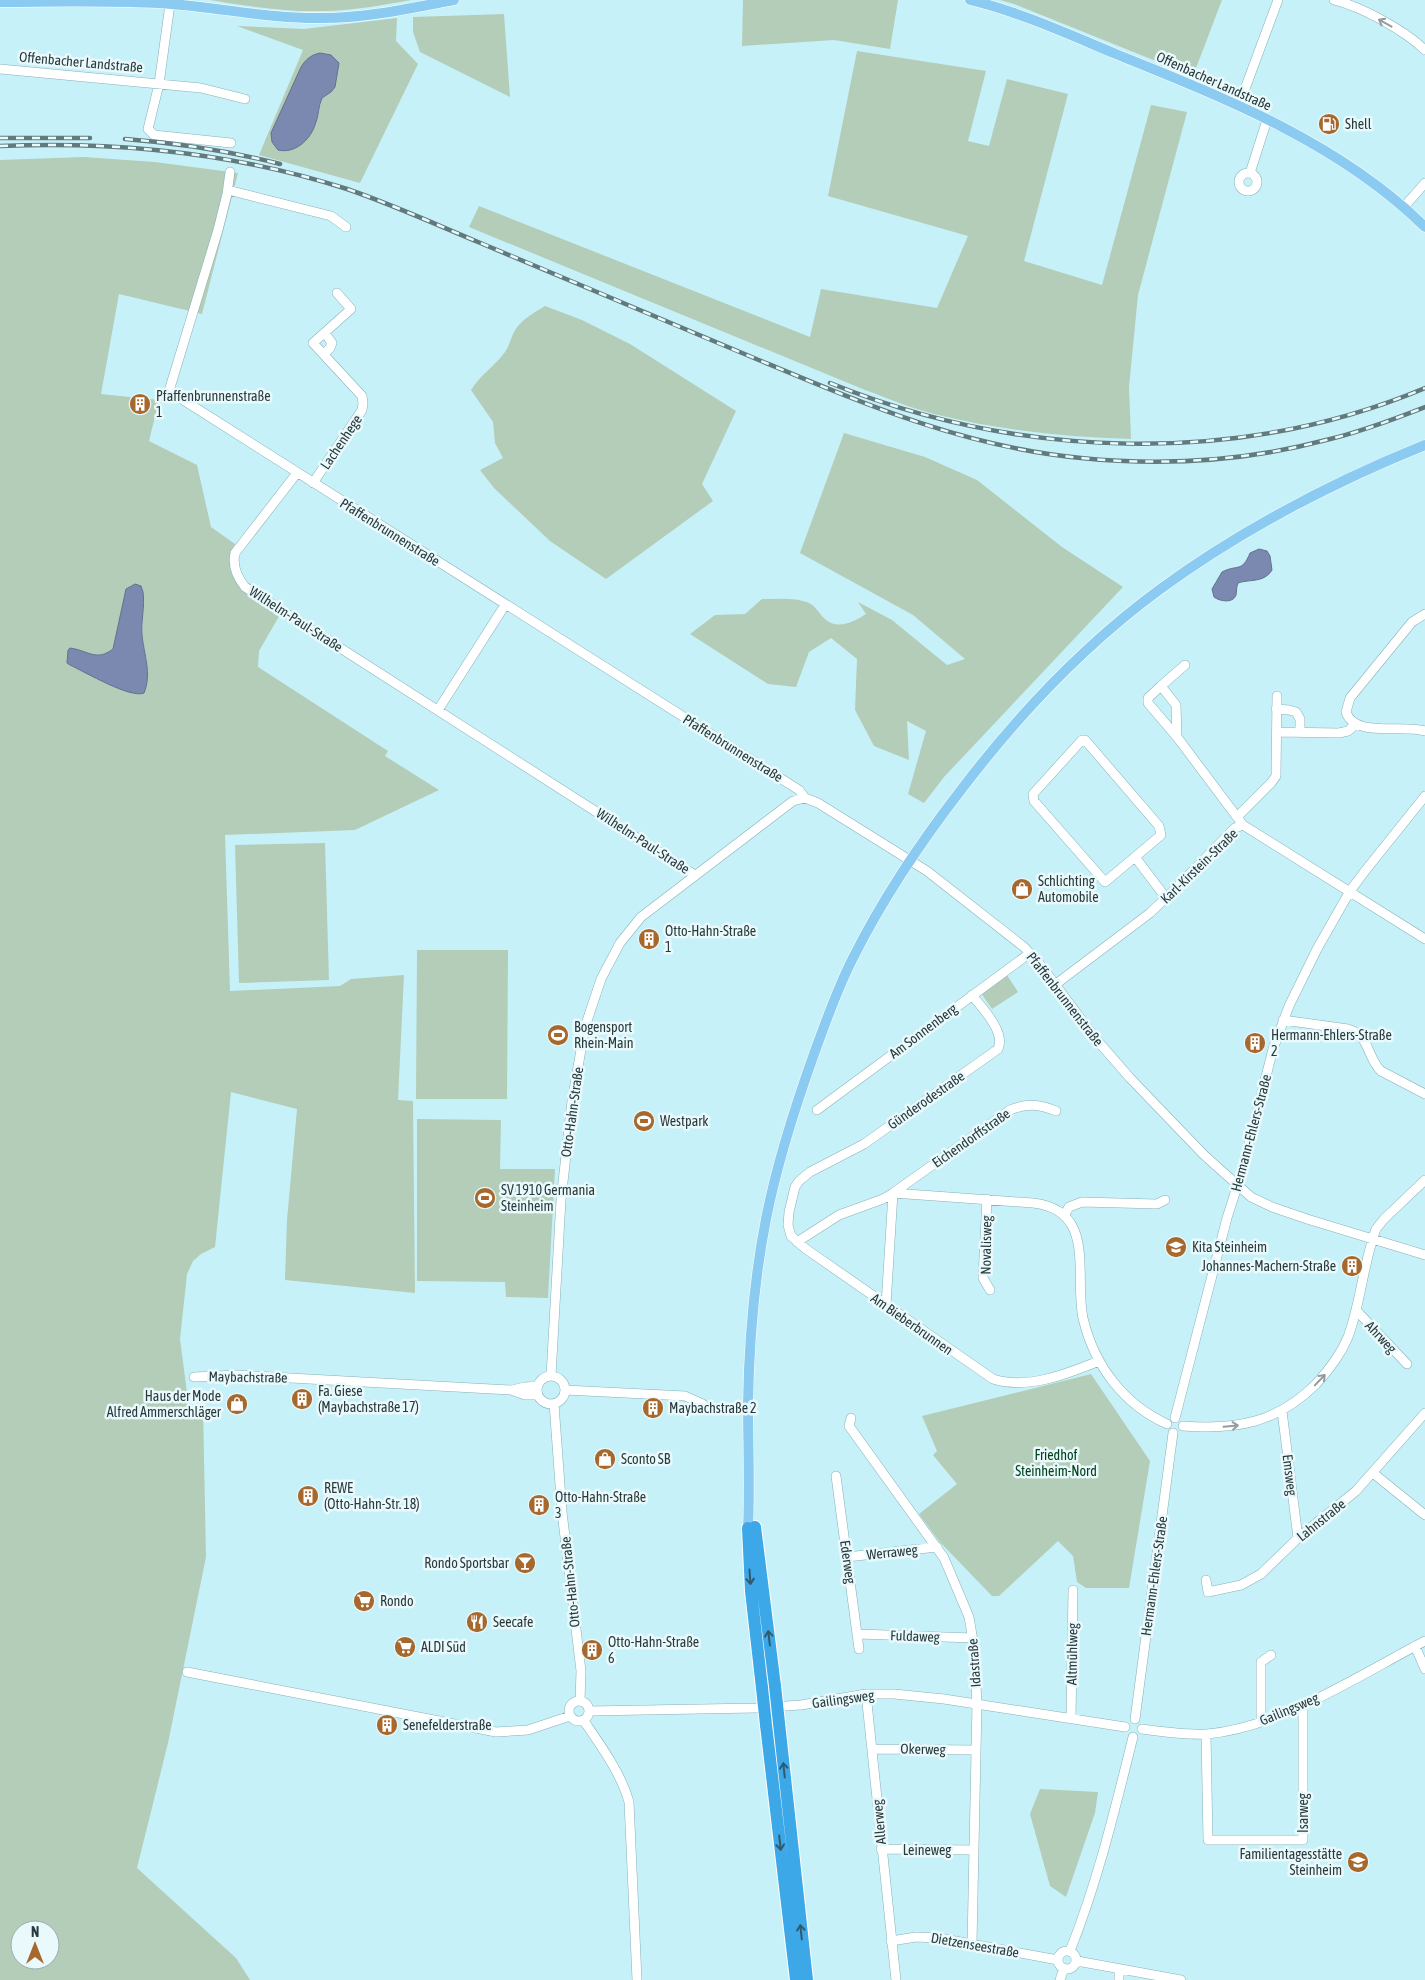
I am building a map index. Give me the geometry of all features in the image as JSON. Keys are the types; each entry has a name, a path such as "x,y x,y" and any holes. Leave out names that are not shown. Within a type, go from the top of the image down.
{"highway":[{"path":"752,1528 775,1686 773,1724 796,1980"},
{"path":"752,1528 751,1591 762,1688 773,1724 807,1980"}],"main road":[{"path":"0,2 166,4 280,16 324,18 362,16 454,0"},
{"name":"Offenbacher Landstraße","path":"970,0 1033,20 1239,105 1351,167 1376,184 1425,227"},
{"path":"752,1528 749,1382 755,1295 766,1219 781,1159 804,1082 840,985 857,949 910,859 970,778 1022,716 1062,673 1131,612 1183,574 1254,528 1330,487 1425,445"}],"street":[{"path":"1239,105 1278,0"},
{"path":"1334,0 1354,6 1412,38 1425,50"},
{"name":"Offenbacher Landstraße","path":"166,4 159,84 148,127 151,133 231,143"},
{"name":"Offenbacher Landstraße","path":"0,69 201,88 245,99"},
{"path":"1250,173 1267,120"},
{"name":"Pfaffenbrunnenstraße","path":"230,172 228,190 215,239 169,391 799,790 805,798 818,803 910,859 956,892 1030,953 1056,984 1096,1038 1130,1078 1204,1155 1251,1197 1272,1207 1372,1240 1425,1255"},
{"path":"1404,207 1425,183"},
{"path":"228,190 331,216 346,227"},
{"path":"325,333 332,346 324,354 313,343 351,309 336,293"},
{"name":"Lachenhege","path":"313,483 362,410 363,399 324,354"},
{"name":"Wilhelm-Paul-Straße","path":"297,472 235,553 234,566 239,580 250,591 265,601 695,875"},
{"path":"438,710 505,605"},
{"path":"1425,614 1412,622 1350,698 1346,712 1347,717 1355,725 1411,728 1425,731"},
{"path":"1185,666 1148,698 1148,703 1177,737 1244,825"},
{"path":"1161,686 1176,705 1177,737"},
{"path":"1237,817 1274,780 1277,770 1277,696"},
{"path":"1276,710 1296,712 1300,719 1300,732"},
{"path":"1277,732 1344,732 1355,725"},
{"path":"1082,740 1085,740 1159,826 1161,835 1135,857 1105,882 1034,801 1033,794 1082,740"},
{"name":"Hermann-Ehlers-Straße","path":"1176,1418 1227,1218 1238,1186 1258,1103 1283,1020 1317,949 1350,892 1364,871 1425,796"},
{"name":"Otto-Hahn-Straße","path":"551,1376 563,1173 578,1064 592,1004 601,978 612,957 633,926 650,910 792,801 805,798"},
{"name":"Karl-Kirstein-Straße","path":"1056,984 1150,913 1235,828 1244,825 1425,939"},
{"path":"1135,857 1166,898"},
{"name":"Am Sonnenberg","path":"817,1110 1030,953"},
{"name":"Günderodestraße","path":"797,1242 792,1236 788,1221 795,1187 799,1181 810,1172 864,1144 998,1048 1001,1041 999,1032 972,995"},
{"path":"1283,1020 1358,1032 1366,1042 1376,1065 1381,1071 1425,1094"},
{"name":"Eichendorffstraße","path":"893,1193 1010,1110 1034,1104 1056,1111"},
{"path":"1183,1426 1238,1426 1266,1418 1282,1411 1305,1395 1325,1375 1335,1361 1348,1336 1372,1240 1382,1222 1425,1180"},
{"path":"886,1306 893,1193"},
{"path":"797,1242 839,1215 883,1199 893,1193 1042,1204 1053,1208 1064,1216 1075,1232 1079,1243 1083,1316 1088,1337 1099,1361 1108,1376 1126,1397 1146,1413 1167,1424 1169,1431 1173,1433 1180,1432 1183,1426"},
{"name":"Novalisweg","path":"987,1199 983,1278 990,1290"},
{"path":"1064,1216 1069,1207 1077,1203 1157,1204 1165,1200"},
{"name":"Am Bieberbrunnen","path":"797,1242 984,1374 996,1380 1015,1382 1042,1379 1061,1375 1099,1361"},
{"name":"Ahrweg","path":"1356,1310 1407,1364"},
{"name":"Maybachstraße","path":"194,1377 237,1375 511,1390 525,1395 538,1391"},
{"path":"551,1376 559,1379 565,1390 563,1398 554,1404 544,1402 538,1391 543,1379 551,1376"},
{"path":"565,1390 685,1396 703,1404"},
{"name":"Otto-Hahn-Straße","path":"554,1404 570,1585 581,1671 580,1701"},
{"name":"Emsweg","path":"1282,1411 1298,1538"},
{"name":"Lahnstraße","path":"1206,1580 1208,1592 1228,1589 1248,1582 1261,1574 1298,1538 1348,1500 1425,1413"},
{"name":"Idastraße","path":"851,1418 850,1426 890,1485 937,1547 950,1569 969,1617 973,1638 977,1704 972,1944"},
{"path":"1167,1424 1171,1419 1176,1418 1181,1421 1183,1426"},
{"name":"Hermann-Ehlers-Straße","path":"1135,1720 1173,1433"},
{"path":"1373,1473 1425,1515"},
{"name":"Ederweg","path":"836,1476 859,1649"},
{"name":"Werraweg","path":"847,1557 937,1547"},
{"name":"Altmühlweg","path":"1071,1718 1073,1590"},
{"name":"Fuldaweg","path":"858,1634 973,1638"},
{"name":"Gailingsweg","path":"1142,1729 1206,1734 1239,1728 1303,1705 1425,1641"},
{"path":"1415,1646 1425,1669"},
{"path":"1261,1721 1261,1662 1270,1655"},
{"path":"187,1672 496,1732 528,1730 570,1716"},
{"name":"Gailingsweg","path":"590,1711 765,1708 801,1705 866,1694 922,1696 1125,1726"},
{"path":"580,1701 588,1705 590,1711 584,1721 575,1721 570,1716 571,1704 580,1701"},
{"name":"Allerweg","path":"867,1703 896,1980"},
{"name":"Isarweg","path":"1206,1734 1208,1840 1303,1840 1303,1705"},
{"path":"1130,1720 1135,1720 1141,1724 1142,1729 1138,1735 1133,1736 1128,1734 1125,1726 1130,1720"},
{"path":"584,1721 619,1777 629,1802 637,1980"},
{"path":"1070,1951 1088,1904 1107,1842 1133,1736"},
{"name":"Okerweg","path":"872,1748 975,1750"},
{"name":"Leineweg","path":"881,1849 973,1850"},
{"name":"Dietzenseestraße","path":"891,1941 926,1937 1058,1960"},
{"path":"1070,1951 1074,1954 1077,1961 1072,1967 1064,1968 1058,1960 1063,1952 1070,1951"},
{"path":"1077,1961 1181,1980"},
{"path":"1060,1980 1064,1968"},
{"path":"1119,1969 1119,1980"}],"green space":[{"path":"210,0 411,0 356,9 295,11"},
{"path":"743,0 898,0 890,49 834,40 742,46"},
{"path":"1000,0 1222,0 1193,76"},
{"path":"504,14 510,97 420,52 413,32 413,17"},
{"path":"397,18 396,41 418,64 360,183 259,155 303,50 237,26 304,29","holes":["320,53 331,55 331,92 322,98 316,124 303,143 284,151"]},
{"path":"857,51 986,71 968,141 989,146 1007,79 1068,94 1024,261 1102,285 1151,105 1187,112 1138,295 1129,387 1131,439 1056,434 1007,428 958,420 916,409 865,390 469,227 479,206 810,337 821,289 937,308 968,236 828,196"},
{"path":"84,157 155,162 238,173 202,314 119,294 101,394 159,400 149,441 197,465 211,527 235,544 231,555 233,573 285,606 259,651 258,667 388,751 385,756 439,790 355,830 225,835 230,991 340,986 351,979 404,975 398,1100 413,1101 415,1293 285,1280 287,1220 297,1109 231,1092 215,1247 201,1254 193,1261 187,1274 180,1339 189,1408 203,1408 206,1557 168,1743 137,1868 236,1958 250,1980 0,1980 0,160","holes":["132,585 138,585 144,599 142,635 147,661 146,688 134,694 67,663 74,648 94,654 104,654 113,649 126,589"]},
{"path":"545,306 582,320 630,344 736,411 702,484 713,501 606,579 550,541 494,488 480,470 503,458 495,443 493,422 471,390 508,348 513,334 519,325"},
{"path":"844,433 925,457 977,480 1062,547 1123,587 944,777 924,803 908,794 926,731 907,721 909,760 874,746 855,710 857,659 831,638 809,652 796,687 768,684 690,634 715,615 745,614 762,599 804,601 814,606 826,620 836,624 852,622 866,614 858,602 892,620 947,665 965,659 913,615 800,553"},
{"path":"325,843 329,980 239,983 235,845"},
{"path":"417,950 508,950 507,1099 416,1099"},
{"path":"1007,975 1018,992 992,1009 981,993"},
{"name":"SV 1910 Germania Steinheim","path":"417,1119 501,1120 500,1169 555,1169 548,1298 506,1297 505,1282 417,1281"},
{"name":"Friedhof Steinheim-Nord","path":"1091,1374 1150,1461 1129,1588 1086,1588 1077,1582 1073,1556 1058,1541 999,1596 992,1596 939,1541 919,1514 957,1484 933,1455 937,1451 922,1416"},
{"path":"1040,1789 1098,1792 1095,1813 1066,1897 1050,1886 1030,1814"}],"water":[{"path":"320,53 331,55 339,63 335,87 322,98 313,131 306,141 290,150 278,150 272,142 271,133 301,67 309,58"},
{"path":"1259,549 1267,551 1270,556 1272,570 1269,574 1261,579 1238,583 1236,595 1232,600 1219,600 1214,597 1212,589 1222,572 1242,566 1250,553"},
{"path":"135,584 141,586 143,592 142,635 147,664 147,679 144,693 138,694 119,689 67,663 68,650 70,648 96,655 102,655 113,649 126,589"}],"railway":[{"path":"0,138 90,138"},
{"path":"125,139 203,148 280,164"},
{"path":"0,146 88,146 175,152 262,166 347,189 413,214 874,407 954,433 995,444 1038,452 1081,458 1142,462 1235,457 1266,453 1339,437 1425,407"},
{"path":"830,383 902,408 976,427 1051,439 1128,444 1204,441 1279,431 1353,414 1425,388"}],"place":[{"name":"Shell","path":"1329,124"},
{"name":"Pfaffenbrunnenstraße 1","path":"140,404"},
{"name":"Schlichting Automobile","path":"1022,889"},
{"name":"Otto-Hahn-Straße 1","path":"649,939"},
{"name":"Bogensport Rhein-Main","path":"558,1035"},
{"name":"Hermann-Ehlers-Straße 2","path":"1255,1043"},
{"name":"Westpark","path":"644,1121"},
{"name":"SV 1910 Germania Steinheim","path":"485,1198"},
{"name":"Kita Steinheim","path":"1176,1247"},
{"name":"Johannes-Machern-Straße","path":"1352,1266"},
{"name":"Fa. Giese (Maybachstraße 17)","path":"302,1399"},
{"name":"Haus der Mode Alfred Ammerschläger","path":"237,1404"},
{"name":"Maybachstraße 2","path":"653,1408"},
{"name":"Sconto SB","path":"605,1459"},
{"name":"REWE (Otto-Hahn-Str. 18)","path":"308,1496"},
{"name":"Otto-Hahn-Straße 3","path":"539,1505"},
{"name":"Rondo Sportsbar","path":"525,1563"},
{"name":"Rondo","path":"364,1601"},
{"name":"Seecafe","path":"477,1622"},
{"name":"ALDI Süd","path":"405,1647"},
{"name":"Otto-Hahn-Straße 6","path":"592,1650"},
{"name":"Senefelderstraße","path":"387,1725"},
{"name":"Familientagesstätte Steinheim","path":"1358,1862"}]}
